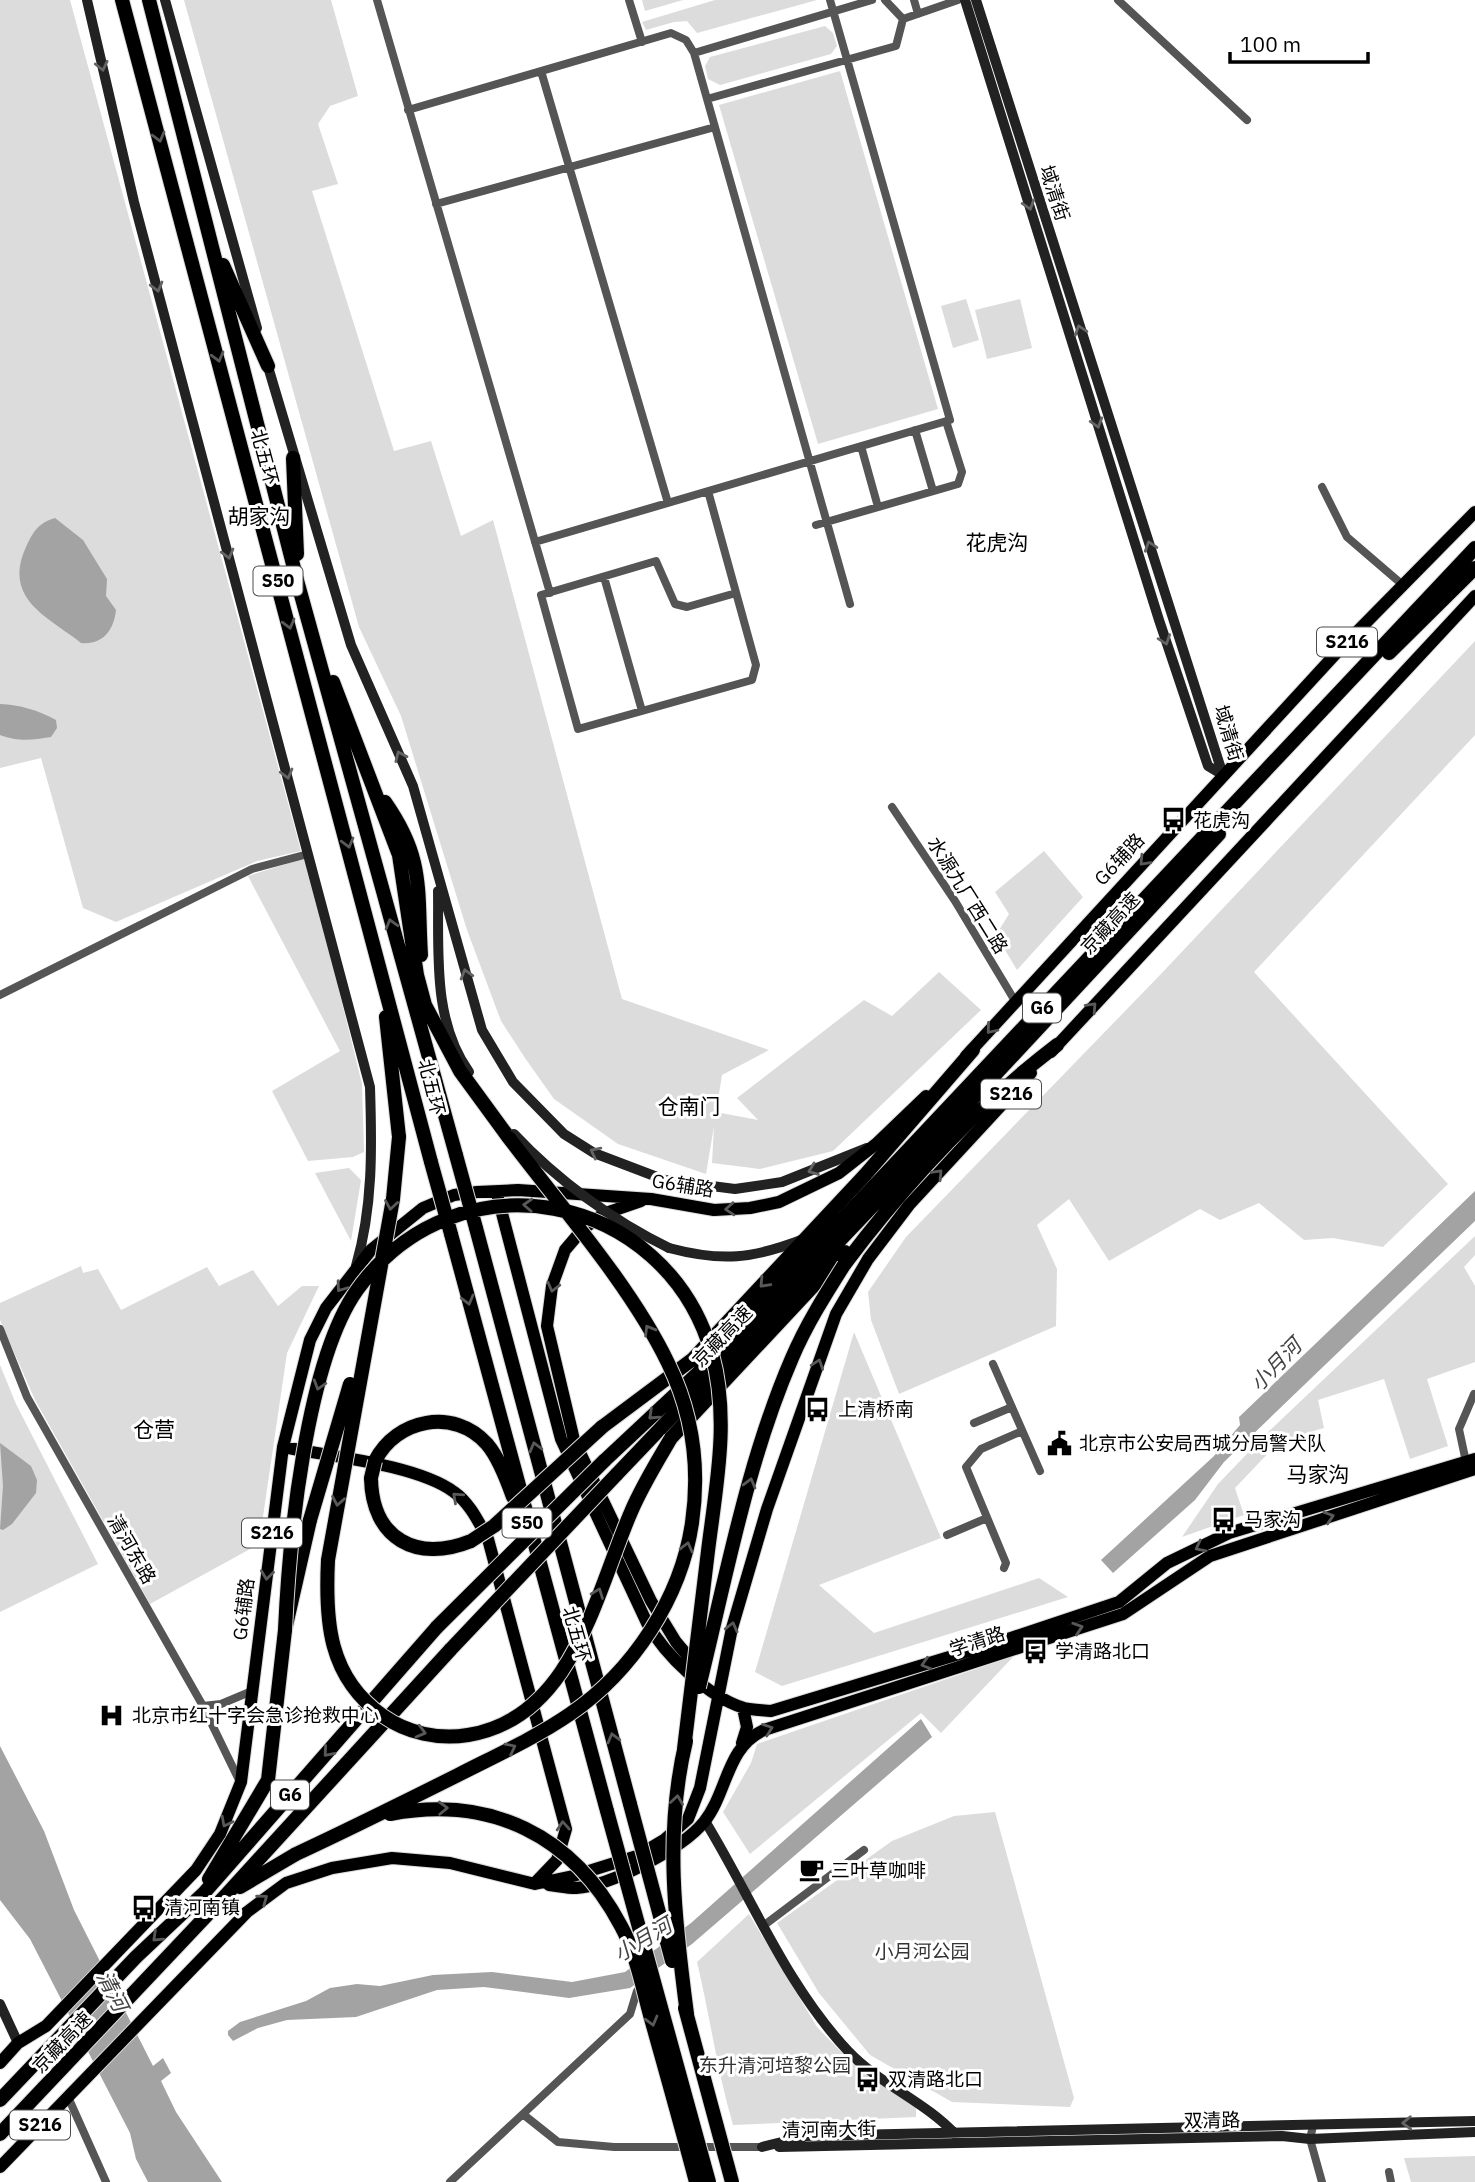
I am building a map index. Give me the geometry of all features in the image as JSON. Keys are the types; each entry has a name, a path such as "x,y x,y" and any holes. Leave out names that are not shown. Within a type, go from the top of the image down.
{"highway":[{"name":"北五环","path":"122,0 554,1624 709,2182"},
{"name":"北五环","path":"149,0 300,591 476,1228 732,2182"},
{"path":"206,226 268,366"},
{"path":"226,1895 296,1854 526,1740 570,1714 606,1685 656,1621 674,1587 688,1546 695,1503 696,1461 687,1412 668,1363 619,1284 438,1035 423,972 420,887 413,852 402,826 374,787 300,591 293,458"},
{"name":"京藏高速","path":"0,2100 136,1957 204,1894 437,1627 604,1461 698,1373 1475,548"},
{"name":"京藏高速","path":"0,2134 226,1895 451,1649 885,1193 1377,664 1475,568"},
{"path":"376,947 396,1083 399,1137 393,1199 365,1339 328,1560 326,1609 332,1645 345,1676 367,1704 394,1723 421,1733 451,1738 501,1727 546,1694 566,1666 582,1635 632,1509 671,1437 1007,1083 1057,1045"},
{"path":"554,1624 510,1489 488,1444 461,1426 427,1422 414,1424 390,1438 375,1461 371,1478 377,1517 386,1528 410,1545 448,1550 471,1541 494,1526 603,1427 693,1359 865,1175 973,1050"},
{"path":"204,1894 212,1871 268,1780 285,1630 289,1548 316,1396 338,1328 356,1291 401,1246 430,1228 459,1215 523,1203 555,1207 613,1229 643,1248 684,1292 699,1318 712,1355 721,1406 720,1456 674,1822 671,1882 687,2014"},
{"path":"684,1749 733,1544 775,1401 814,1312 844,1265 882,1214"},
{"path":"285,1630 310,1520 365,1339"},
{"path":"375,1817 416,1809 453,1808 494,1815 545,1839 581,1870 604,1896 623,1929 639,1973 696,2182"}],"main road":[{"name":"G6辅路","path":"18,2043 46,2026 197,1870 224,1825 241,1782 284,1447 310,1340 326,1308 356,1266 406,1218 454,1195 496,1191 651,1199 714,1210 750,1208 779,1202 839,1173 876,1144 973,1050 1340,648 1475,512"},
{"name":"S216","path":"0,2167 247,1912 286,1883 332,1868 392,1858 450,1863 535,1884 573,1876 637,1856 664,1840 688,1819 701,1788 732,1628 767,1509 836,1314 868,1259 909,1205 1475,596"},
{"name":"学清路","path":"496,1191 561,1439 660,1646 680,1668 743,1708 771,1711 1002,1641 1119,1602 1167,1563 1229,1533 1472,1463"},
{"path":"651,1199 603,1214 582,1230 565,1250 552,1286 547,1326 573,1440 651,1601 676,1642 720,1694"},
{"path":"284,1447 408,1472 430,1480 454,1492 478,1521 488,1539 566,1829 557,1860 535,1884"},
{"name":"学清路","path":"742,1743 764,1730 1123,1614 1210,1556 1472,1463"},
{"path":"535,1884 576,1888 607,1880 662,1854 705,1821 742,1743 747,1727 743,1708"},
{"path":"0,2063 18,2043"}],"street":[{"path":"87,0 134,202 370,1087 372,1163 366,1232 356,1266"},
{"path":"166,0 293,458 351,645 413,786 482,1030 513,1082 564,1134 594,1153 665,1180 735,1189 782,1182 876,1144"},
{"path":"377,0 550,593"},
{"path":"629,0 642,42"},
{"path":"535,542 950,419 830,0"},
{"path":"694,53 872,0"},
{"path":"885,0 903,19"},
{"path":"914,0 918,14"},
{"path":"903,19 958,0"},
{"name":"域清街","path":"965,0 1158,620 1208,765 1223,775"},
{"name":"域清街","path":"976,0 1223,775"},
{"path":"1118,0 1247,120"},
{"path":"707,99 896,46 903,19"},
{"path":"408,110 671,33 686,40 694,53 850,604"},
{"path":"541,71 668,503"},
{"path":"436,204 715,127"},
{"path":"816,525 958,484 962,478 946,421"},
{"path":"915,430 933,491"},
{"path":"861,446 878,507"},
{"path":"1322,487 1347,537 1404,586"},
{"path":"708,491 756,665 752,680 578,729 541,595 656,561 675,604 687,607 736,593"},
{"path":"604,577 642,711"},
{"name":"水源九厂西二路","path":"892,807 955,901 1015,1001"},
{"path":"0,995 252,869 308,854"},
{"path":"438,877 439,976 452,1040 466,1068 512,1136 562,1179 642,1234 669,1248 701,1256 734,1258 765,1254 804,1239"},
{"name":"清河东路","path":"0,1329 27,1397 203,1706 241,1782"},
{"path":"993,1364 1040,1471"},
{"path":"1472,1463 1459,1429 1474,1394"},
{"path":"974,1423 1012,1407"},
{"path":"1004,1568 1006,1563 966,1467 981,1449 1023,1430"},
{"path":"947,1535 987,1518"},
{"path":"203,1706 221,1704 252,1691"},
{"path":"705,1821 735,1870 763,1926 820,2017 849,2052 872,2072 929,2109 963,2144"},
{"path":"763,1926 864,1850"},
{"path":"450,2182 630,2014 638,1991"},
{"path":"0,2004 18,2043"},
{"path":"68,2097 106,2182"},
{"path":"524,2115 558,2142 614,2147 762,2147"},
{"name":"双清路","path":"954,2133 1475,2121"},
{"path":"1313,2126 1310,2139 1322,2182"},
{"name":"双清路","path":"963,2144 1269,2137 1310,2139 1475,2132"},
{"name":"清河南大街","path":"762,2147 806,2136 954,2133"},
{"name":"清河南大街","path":"762,2147 963,2144"},
{"path":"1389,2172 1391,2182"}],"green space":[{"path":"0,0 70,0 301,851 257,861 116,922 83,908 41,758 0,768"},
{"path":"184,0 331,0 358,96 330,106 318,124 338,184 312,191 394,451 431,441 461,536 493,520 622,999 769,1050 722,1075 716,1112 758,1120 737,1098 864,1000 892,1016 939,972 981,1010 833,1151 760,1169 712,1163 714,1126 706,1174 618,1144 554,1099 501,1021 467,930 401,716 359,627"},
{"path":"642,0 683,0 645,11"},
{"path":"715,0 817,0 697,33 687,21 646,30 642,22"},
{"path":"825,26 833,33 837,46 831,54 720,85 708,79 705,66 710,57"},
{"path":"840,71 938,409 818,444 719,105"},
{"path":"966,299 979,340 953,348 941,306"},
{"path":"1020,299 1032,348 987,359 975,310"},
{"path":"1475,641 1475,735 1254,972 1448,1184 1383,1247 1333,1238 1304,1240 1259,1203 1220,1220 1200,1209 1109,1261 1069,1199 1037,1225 1057,1269 1056,1326 899,1394 871,1320 868,1292 906,1237 1160,975"},
{"path":"1044,851 1083,897 1017,970 996,935 1009,914 995,892"},
{"path":"302,859 307,861 362,1084 364,1152 353,1157 308,1161 272,1091 340,1051 248,876"},
{"path":"349,1168 361,1180 351,1241 315,1173"},
{"path":"1475,1236 1475,1255 1464,1267 1475,1286 1475,1362 1427,1379 1448,1446 1410,1459 1384,1379 1318,1400 1324,1428 1280,1441 1235,1488 1244,1515 1182,1537 1218,1484 1265,1435"},
{"path":"81,1266 83,1273 98,1269 121,1310 207,1267 219,1286 253,1270 278,1306 302,1286 319,1286 287,1353 259,1544 150,1604 35,1400 0,1320 0,1303"},
{"path":"854,1332 941,1538 819,1585 874,1633 1039,1578 1068,1597 782,1686 755,1672"},
{"path":"0,1365 16,1404 98,1564 0,1612"},
{"path":"1014,1656 941,1733 921,1713 750,1854 723,1812 751,1763 757,1744"},
{"name":"小月河公园","path":"995,1812 1074,2098 1070,2107 952,2102 870,2055 819,1993 777,1923 892,1841 954,1816"},
{"name":"东升清河培黎公园","path":"749,1914 817,2027 851,2062 916,2105 916,2117 733,2125 697,1962"},
{"path":"1475,2156 1475,2182 1411,2182 1404,2158"}],"water":[{"path":"55,518 83,540 107,579 106,596 116,610 115,617 110,629 96,641 81,643 43,615 24,594 20,581 20,565 26,547 40,525"},
{"path":"0,704 42,713 56,720 57,728 51,737 38,739 19,740 0,735"},
{"path":"1475,1191 1475,1221 1224,1462 1195,1500 1113,1573 1101,1560 1214,1456 1240,1425 1239,1417"},
{"path":"0,1443 31,1466 37,1480 36,1493 12,1524 3,1530 0,1529 3,1486"},
{"path":"921,1719 932,1737 692,1944 630,1988 569,1998 484,1987 437,1990 356,2017 287,2020 258,2028 233,2041 228,2035 228,2031 240,2022 306,2001 330,1988 357,1984 380,1986 433,1975 492,1972 572,1982 625,1972 691,1923"},
{"name":"清河","path":"0,1746 44,1831 74,1910 153,2066 163,2058 171,2073 161,2081 176,2112 222,2182 148,2182 136,2159 130,2133 30,1939 0,1900"}],"place":[{"name":"花虎沟","path":"1173,820"},
{"name":"上清桥南","path":"818,1409"},
{"name":"北京市公安局西城分局警犬队","path":"1059,1443"},
{"name":"马家沟","path":"1224,1519"},
{"name":"学清路北口","path":"1035,1651"},
{"name":"北京市红十字会急诊抢救中心","path":"112,1715"},
{"name":"三叶草咖啡","path":"811,1870"},
{"name":"清河南镇","path":"144,1907"},
{"name":"双清路北口","path":"868,2079"}],"district":[{"name":"胡家沟","path":"259,517"},
{"name":"花虎沟","path":"997,543"},
{"name":"仓南门","path":"689,1107"},
{"name":"仓营","path":"154,1430"},
{"name":"马家沟","path":"1318,1475"}],"water label":[{"name":"小月河","path":"1276,1365"},
{"name":"小月河","path":"643,1940"}]}
